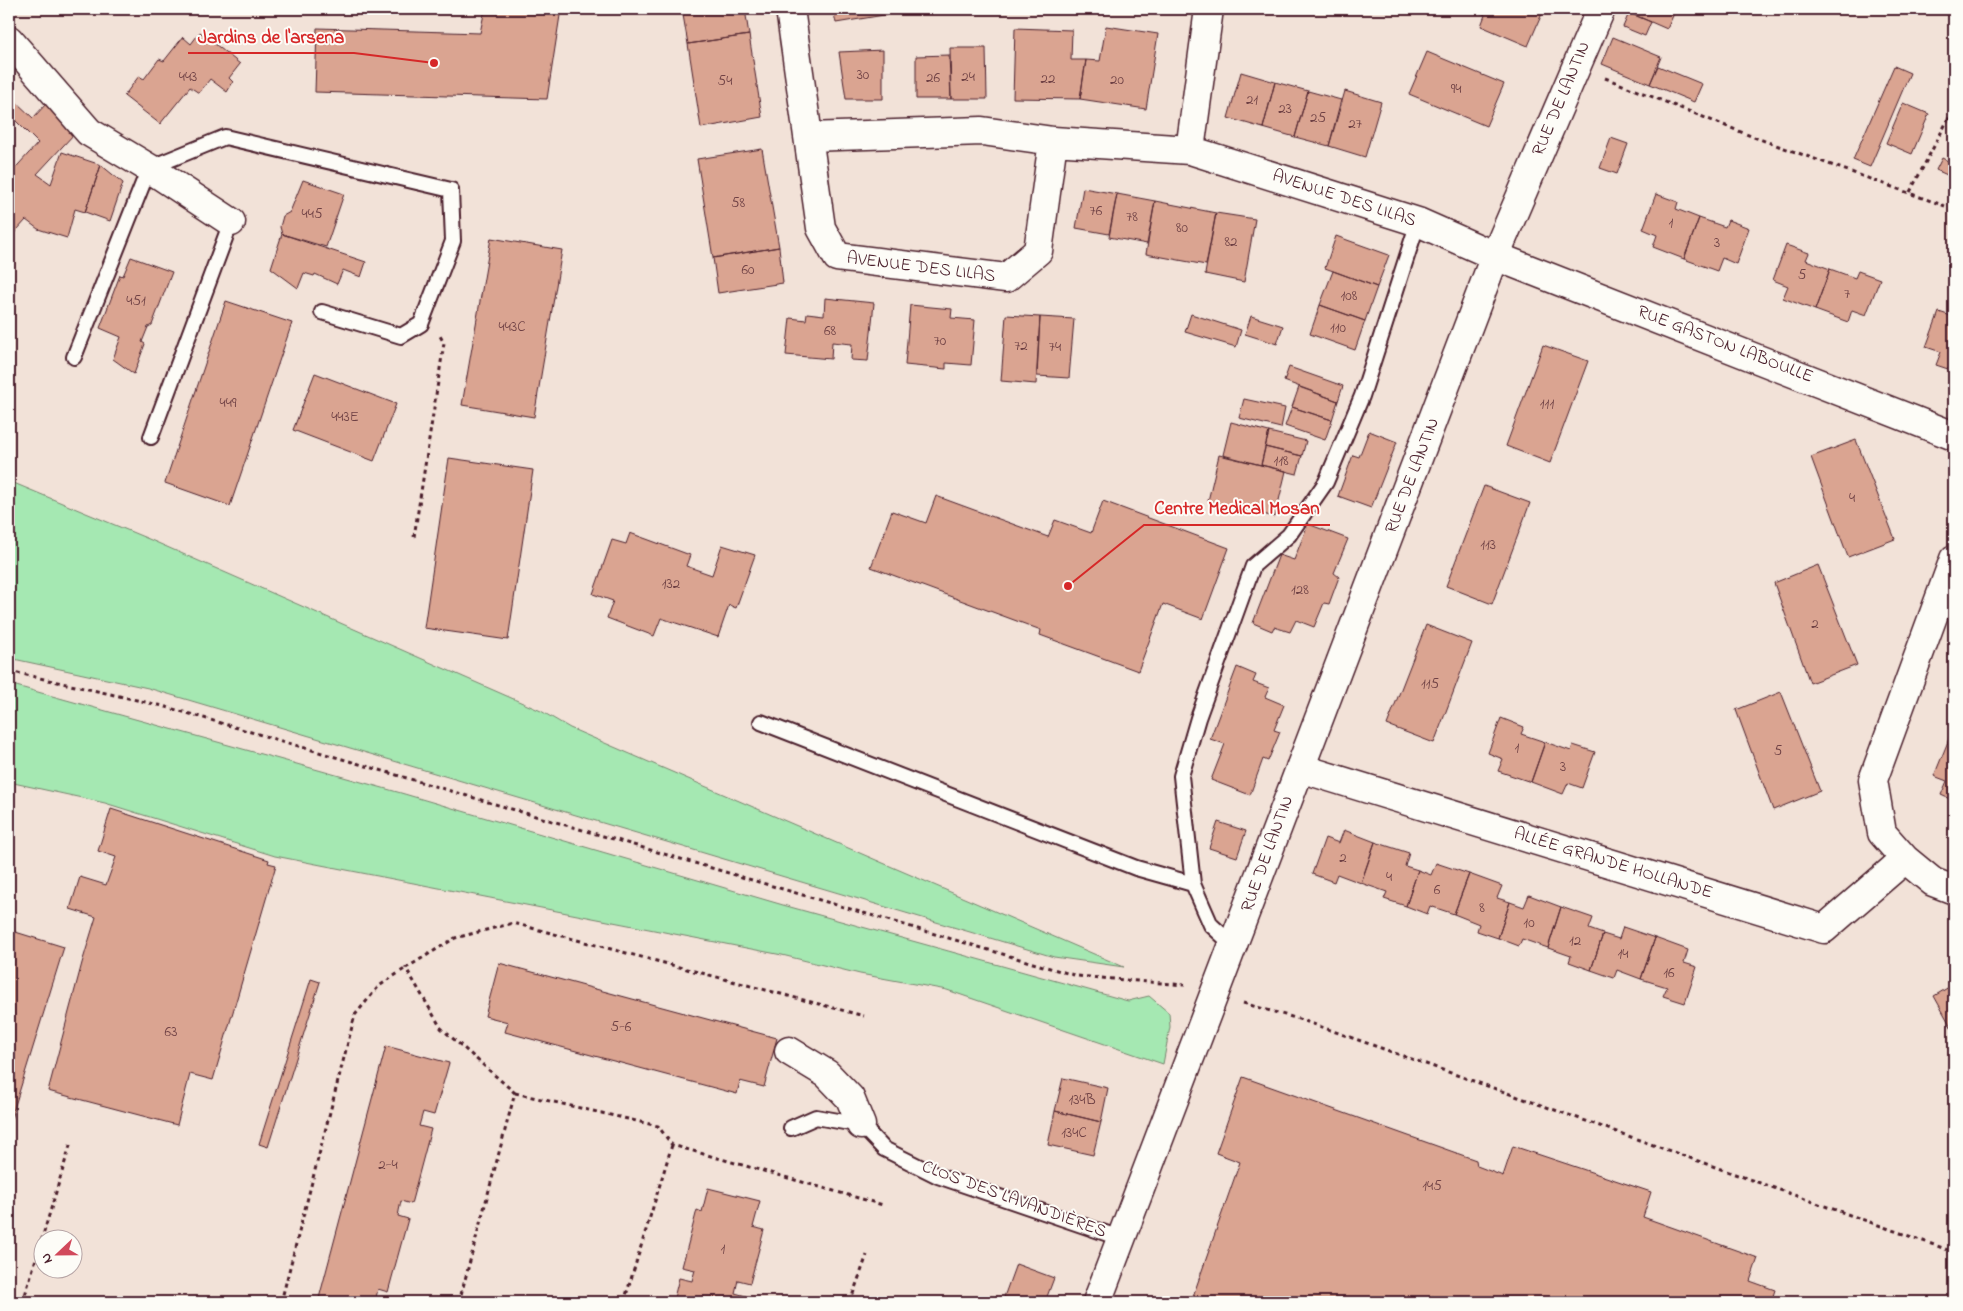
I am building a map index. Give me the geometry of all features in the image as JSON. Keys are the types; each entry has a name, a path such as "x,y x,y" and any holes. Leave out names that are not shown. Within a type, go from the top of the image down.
{"street":[{"name":"AVENUE DES LILAS","path":"790,9 821,228 837,257 1006,278 1038,251 1054,141"},
{"path":"1190,150 1209,9"},
{"name":"RUE DE LANTIN","path":"1097,1302 1403,503 1495,256 1601,9"},
{"path":"9,40 89,132 149,168 231,222"},
{"name":"AVENUE DES LILAS","path":"808,137 982,131 1054,141 1190,150 1418,222 1495,256"},
{"name":"RUE GASTON LABOULLE","path":"1495,256 1714,340 1954,436"},
{"path":"1954,559 1873,780 1882,833 1905,858 1933,882 1954,890"},
{"name":"ALLÉE GRANDE HOLLANDE","path":"1300,768 1824,929 1905,858"},
{"name":"CLOS DES LAVANDIÈRES","path":"789,1051 827,1074 850,1098 861,1124"}],"lane":[{"path":"74,357 149,168 225,137 451,190 453,241 421,324 401,336 322,312"},
{"path":"151,437 231,222"},
{"path":"1234,946 1211,925 1193,884 1181,776 1198,718 1253,566 1289,534 1326,482 1362,396 1418,222"},
{"path":"760,722 1136,868 1193,884"},
{"path":"791,1128 816,1117 861,1124"},
{"name":"CLOS DES LAVANDIÈRES","path":"861,1124 884,1149 938,1176 1120,1238"}],"path":[{"path":"1576,67 1751,136 1945,206"},
{"path":"1910,192 1954,108"},
{"path":"414,537 444,343 426,311"},
{"path":"9,671 163,706 1077,976 1193,986 1215,995 1302,1020 1954,1252"},
{"path":"281,1302 355,1015 379,986 455,938 513,924 864,1016"},
{"path":"406,968 441,1028 515,1093 658,1126 672,1145 883,1205"},
{"path":"459,1302 515,1093"},
{"path":"23,1302 71,1142"},
{"path":"624,1302 672,1145"},
{"path":"850,1302 867,1255"}],"green space":[{"path":"9,481 151,540 541,711 570,728 1124,967 1054,957 148,688 9,658"},
{"path":"9,684 401,793 783,905 1128,1001 1149,996 1169,1013 1170,1027 1163,1064 947,990 860,974 782,955 275,856 105,803 9,782"}],"building":[{"path":"485,9 561,9 547,99 315,92 317,28 480,33"},
{"path":"682,9 745,9 749,35 688,44"},
{"path":"833,9 895,9 896,13 836,23"},
{"path":"1473,9 1544,9 1528,46 1481,26 1485,15"},
{"path":"1627,9 1676,9 1667,29 1626,11"},
{"path":"1629,13 1651,22 1645,36 1623,27"},
{"path":"1106,26 1158,34 1146,109 1080,99 1086,60 1100,61"},
{"path":"1015,28 1072,30 1071,60 1086,60 1080,99 1013,98"},
{"path":"200,32 240,64 229,78 233,82 227,92 210,79 199,93 190,87 160,124 124,96 139,76 144,79 159,59 164,61 183,37 191,44"},
{"path":"749,35 762,117 701,128 688,44"},
{"path":"1613,37 1661,57 1650,84 1602,64"},
{"path":"950,48 986,48 987,99 951,99"},
{"path":"883,50 883,99 846,99 839,52"},
{"path":"1427,52 1504,84 1486,126 1409,94"},
{"path":"949,55 951,99 916,99 916,56"},
{"path":"1658,66 1702,84 1694,102 1650,84"},
{"path":"1894,66 1910,73 1870,167 1853,160"},
{"path":"1241,72 1275,82 1263,128 1228,118"},
{"path":"1275,82 1308,91 1295,137 1263,128"},
{"path":"1308,91 1341,100 1329,146 1295,137"},
{"path":"1345,91 1381,102 1365,157 1329,146"},
{"path":"14,100 33,118 47,103 75,133 37,174 51,184 62,152 101,165 85,212 75,209 67,238 38,229 26,220 9,239 9,175 38,143 9,114 9,106"},
{"path":"1903,103 1929,114 1912,154 1886,143"},
{"path":"1611,138 1628,144 1617,174 1600,168"},
{"path":"762,149 779,247 713,258 697,159"},
{"path":"1942,158 1954,164 1954,178 1936,170"},
{"path":"101,165 123,183 110,221 85,212"},
{"path":"303,180 344,194 326,247 282,234 280,227 283,216 290,212"},
{"path":"1083,188 1117,194 1109,234 1076,228"},
{"path":"1117,194 1155,201 1147,244 1109,237"},
{"path":"1656,194 1678,202 1676,209 1699,218 1684,259 1653,247 1657,235 1643,229"},
{"path":"1155,201 1216,213 1206,265 1146,254"},
{"path":"1216,213 1255,219 1244,282 1205,274"},
{"path":"1699,218 1725,227 1728,220 1749,228 1736,264 1722,258 1717,271 1684,259"},
{"path":"282,234 366,262 361,277 343,270 337,284 315,274 314,276 304,273 298,288 271,268"},
{"path":"1336,236 1389,255 1377,287 1325,268"},
{"path":"491,238 562,250 534,417 462,405"},
{"path":"1786,245 1809,253 1806,260 1830,269 1815,310 1783,298 1788,286 1773,280"},
{"path":"779,247 783,283 718,293 713,258"},
{"path":"131,257 172,272 152,325 148,327 142,342 145,344 134,374 113,359 121,337 100,328 120,275 123,276"},
{"path":"1830,269 1855,278 1858,271 1880,279 1866,315 1852,310 1848,322 1815,310"},
{"path":"1333,271 1377,287 1365,321 1320,305"},
{"path":"825,298 874,303 868,361 851,360 852,344 832,342 831,359 786,355 790,318 806,320 807,313 824,315"},
{"path":"226,301 292,323 230,506 165,483"},
{"path":"910,305 952,309 951,318 975,320 971,365 946,363 946,369 905,365"},
{"path":"1320,305 1365,321 1355,350 1310,334"},
{"path":"1939,312 1954,317 1954,371 1936,365 1941,352 1926,347"},
{"path":"1191,314 1241,330 1236,347 1185,332"},
{"path":"1006,315 1040,317 1036,384 1001,381"},
{"path":"1251,316 1283,326 1277,344 1245,334"},
{"path":"1040,317 1074,319 1069,378 1037,376"},
{"path":"1543,345 1588,361 1550,463 1506,446"},
{"path":"1289,367 1343,386 1338,401 1284,381"},
{"path":"315,373 396,404 374,461 293,430"},
{"path":"1299,387 1338,401 1332,420 1292,407"},
{"path":"1244,399 1285,408 1281,428 1239,418"},
{"path":"1292,407 1332,420 1325,440 1285,426"},
{"path":"1231,422 1269,432 1261,465 1223,455"},
{"path":"1369,431 1397,442 1371,508 1338,496 1353,455 1359,457"},
{"path":"1269,432 1306,441 1302,456 1265,447"},
{"path":"1856,440 1895,539 1848,557 1811,457"},
{"path":"1265,447 1302,456 1297,474 1261,465"},
{"path":"1219,455 1286,471 1275,517 1208,501"},
{"path":"449,458 533,470 508,640 424,628"},
{"path":"1484,486 1530,503 1492,604 1446,586"},
{"path":"936,496 1048,537 1055,520 1091,533 1103,501 1229,548 1203,619 1163,604 1138,671 1040,635 1041,630 871,567 892,511 926,523"},
{"path":"1308,524 1348,539 1334,573 1339,577 1329,604 1324,603 1314,627 1296,620 1290,632 1274,627 1272,631 1253,623 1279,555 1294,560"},
{"path":"630,533 690,555 686,566 712,575 722,545 755,555 736,608 729,605 718,637 661,618 654,636 607,618 613,601 593,594 612,540 626,544"},
{"path":"1818,565 1857,665 1810,683 1774,583"},
{"path":"1426,625 1472,643 1434,743 1387,725"},
{"path":"1237,667 1256,675 1253,682 1269,688 1265,697 1284,705 1274,730 1280,732 1268,761 1263,759 1250,795 1211,780 1225,744 1210,739"},
{"path":"1781,692 1820,791 1773,810 1736,710"},
{"path":"1501,718 1524,727 1521,734 1545,742 1531,782 1498,771 1503,759 1488,753"},
{"path":"1954,723 1954,746 1947,744"},
{"path":"1545,742 1571,751 1573,745 1595,752 1582,788 1568,783 1563,794 1531,782"},
{"path":"1947,744 1954,746 1954,801 1941,795 1947,781 1934,776"},
{"path":"111,809 269,860 268,863 276,865 213,1080 190,1074 177,1125 48,1091 96,917 70,909 80,877 106,885 116,857 98,851"},
{"path":"1218,822 1246,831 1237,857 1209,848"},
{"path":"1344,830 1375,842 1361,883 1337,874 1334,882 1312,874 1325,838 1339,843"},
{"path":"1375,842 1409,853 1405,866 1418,870 1406,906 1384,899 1387,892 1361,883"},
{"path":"1436,863 1469,874 1454,914 1430,906 1427,914 1406,906 1418,870 1431,875"},
{"path":"1469,874 1502,886 1497,898 1510,902 1498,938 1477,931 1479,924 1454,914"},
{"path":"1529,895 1561,907 1548,948 1522,939 1519,946 1498,938 1510,902 1524,907"},
{"path":"1561,907 1593,918 1589,929 1603,934 1591,970 1569,962 1571,956 1548,948"},
{"path":"1623,927 1655,938 1641,979 1617,970 1614,978 1591,970 1603,934 1619,939"},
{"path":"9,930 64,947 9,1125"},
{"path":"1655,938 1688,950 1684,963 1697,967 1685,1003 1663,996 1667,987 1641,979"},
{"path":"499,963 777,1038 764,1087 740,1081 737,1094 505,1032 508,1022 485,1016"},
{"path":"311,979 320,982 268,1147 259,1144"},
{"path":"1954,984 1954,1032 1934,996"},
{"path":"386,1046 449,1063 434,1115 423,1112 419,1126 431,1129 411,1204 401,1201 398,1216 408,1219 388,1292 378,1289 375,1302 318,1302"},
{"path":"1243,1077 1476,1160 1477,1166 1503,1176 1513,1146 1651,1192 1643,1217 1758,1258 1750,1281 1775,1290 1771,1302 1450,1302 1432,1296 1430,1302 1191,1302 1240,1162 1216,1153"},
{"path":"1063,1078 1108,1088 1101,1122 1055,1111"},
{"path":"1055,1111 1101,1122 1093,1155 1048,1145"},
{"path":"708,1188 760,1201 753,1227 764,1230 750,1283 738,1280 735,1293 746,1296 745,1302 673,1302 679,1278 692,1281 695,1270 682,1267 697,1210 702,1212"},
{"path":"1016,1264 1054,1278 1045,1302 1019,1302 1004,1297"}],"place":[{"name":"Jardins de l'arsena","path":"434,63"},
{"name":"Centre Medical Mosan","path":"1068,586"}]}
